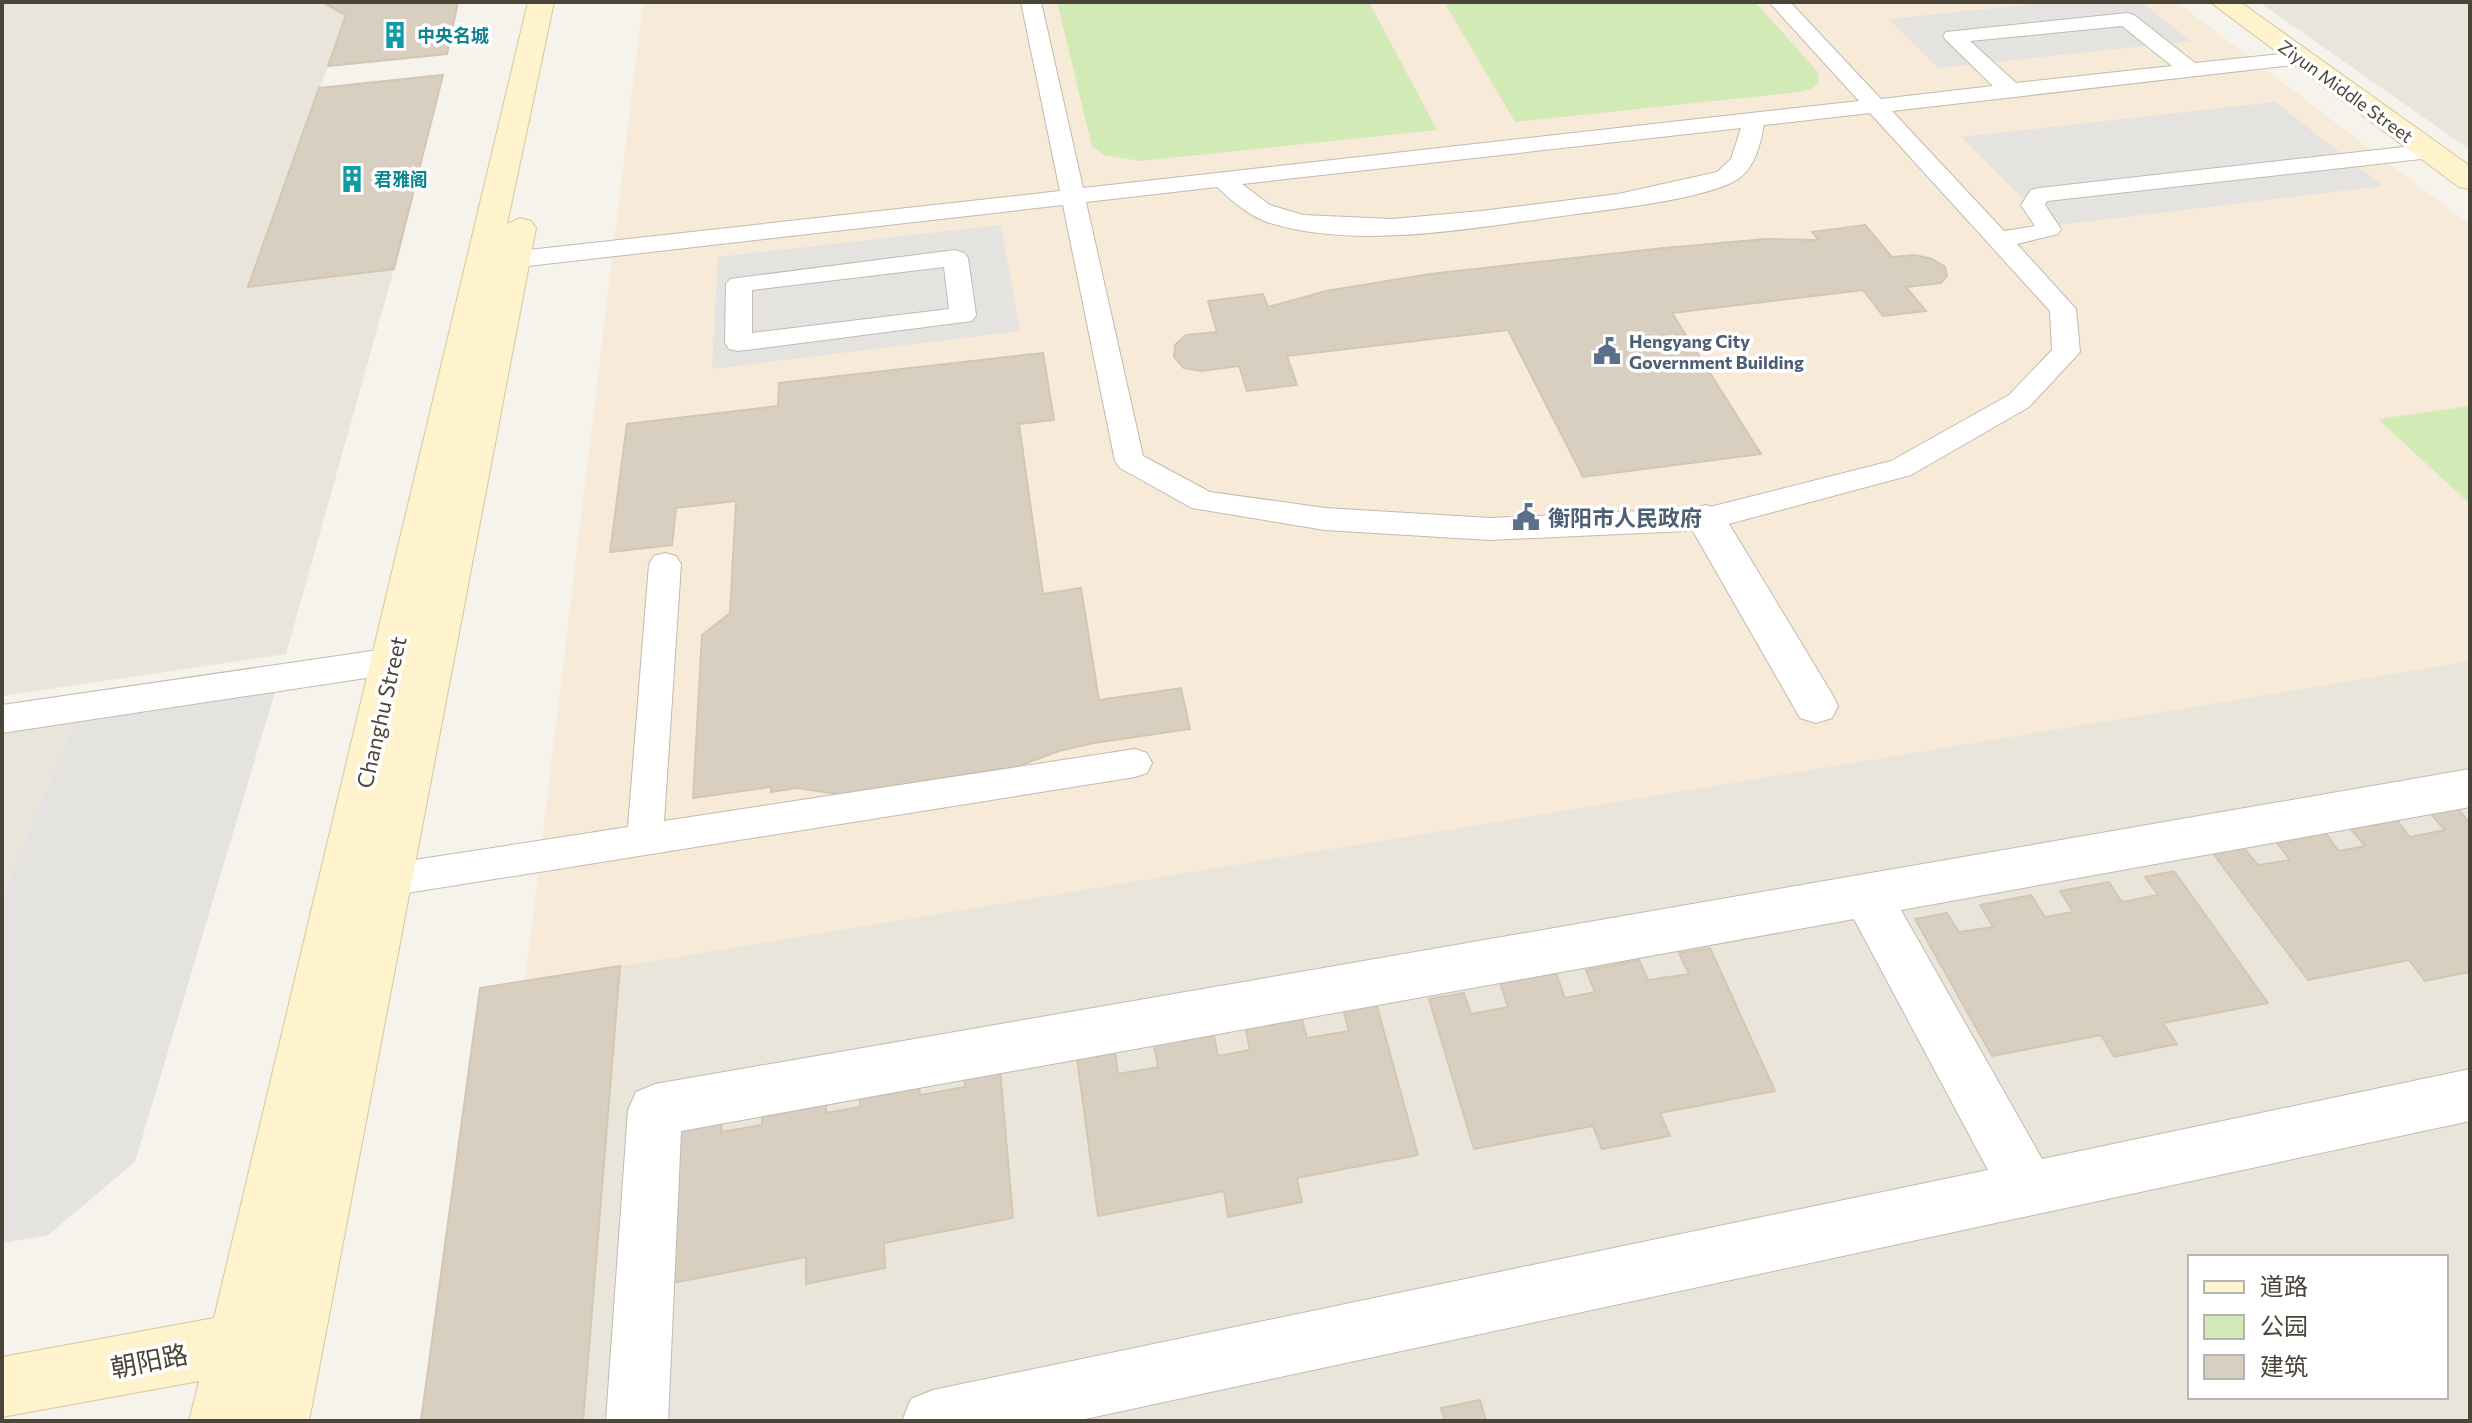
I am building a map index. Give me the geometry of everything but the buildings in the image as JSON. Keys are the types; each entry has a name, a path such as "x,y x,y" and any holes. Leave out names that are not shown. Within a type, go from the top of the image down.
{"main road":[{"name":"Changhu Street","path":"278,1421 388,880 541,2"},
{"name":"Changhu Street","path":"220,1421 392,661 566,2"},
{"name":"Ziyun Middle Street","path":"2223,2 2470,180"},
{"name":"朝阳路","path":"2,1387 296,1332"}],"street":[{"path":"1706,519 1816,706"},
{"path":"637,1421 655,1110 2470,788"},
{"path":"1867,895 2028,1189"},
{"path":"933,1421 2470,1095"}],"lane":[{"path":"1031,2 1130,461 1203,501 1325,519 1490,529 1706,519 1901,468 2019,401 2066,352 2063,309 1779,2"},
{"path":"2010,90 1953,36 2127,19 2190,70"},
{"path":"498,261 2300,58"},
{"path":"1222,179 1258,210 1278,217 1341,225 1453,221 1618,202 1725,177 1740,168 1748,152 1754,119"},
{"path":"1998,239 2049,229 2033,205 2039,195 2430,151"},
{"path":"850,221 853,271"},
{"path":"955,258 963,315 738,343 739,284 853,271 955,258"},
{"path":"645,840 665,564"},
{"path":"2,719 392,661"},
{"path":"388,880 1135,763"}],"shaded area":[{"path":"2,2 322,2 346,15 249,287 394,269 286,654 2,696"},
{"name":"衡阳市人民政府","path":"643,2 2177,2 2470,225 2470,661 525,982"},
{"path":"2053,2 2141,2 2191,41 1939,68 1889,19"},
{"path":"2259,2 2470,2 2470,150"},
{"path":"2275,102 2383,186 2050,226 1962,137"},
{"path":"1001,225 1020,331 712,369 718,257"},
{"path":"2470,661 2470,1421 583,1421 620,966"},
{"path":"275,692 135,1162 48,1235 2,1243 2,896 74,723"},
{"path":"74,723 2,896 2,733"}],"green space":[{"path":"1057,2 1369,2 1437,130 1140,161 1104,155 1092,146"},
{"path":"1444,2 1755,2 1818,72 1819,82 1813,88 1799,92 1515,122"},
{"path":"2470,406 2470,504 2378,419"}],"place":[{"name":"中央名城","path":"395,35"},
{"name":"君雅阁","path":"352,179"},
{"name":"Hengyang City Government Building","path":"1607,351"},
{"name":"衡阳市人民政府","path":"1526,517"}]}
